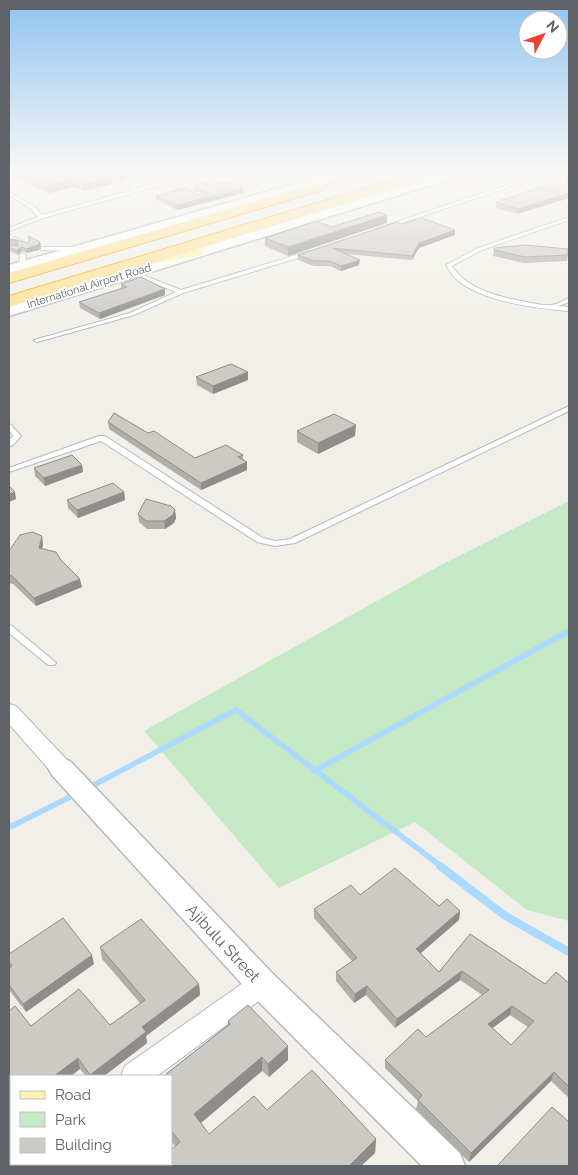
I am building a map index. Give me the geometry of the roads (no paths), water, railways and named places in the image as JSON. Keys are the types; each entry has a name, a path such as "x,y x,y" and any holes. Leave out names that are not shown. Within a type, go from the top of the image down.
{"highway":[{"path":"9,278 141,235 169,228"},
{"name":"International Airport Road","path":"9,302 247,228"}],"main road":[{"path":"18,264 166,228"},
{"name":"International Airport Road","path":"9,311 276,228"},
{"path":"151,259 196,252"}],"street":[{"name":"Ajibulu Street","path":"9,711 234,955 440,1164"},
{"path":"136,1075 262,984"}],"lane":[{"path":"374,230 380,228"},
{"path":"541,228 480,249 449,265 452,274 470,285 525,304 569,309"},
{"path":"9,237 19,241"},
{"path":"43,249 83,248"},
{"path":"37,340 132,314 181,292 312,252"},
{"path":"134,273 181,292"},
{"path":"551,308 569,300"},
{"path":"9,470 102,438 260,540 275,544 292,541 569,408"},
{"path":"9,426 17,436 9,444"},
{"path":"9,628 51,663"}],"waterway":[{"path":"315,770 569,631"},
{"path":"88,788 236,710 315,770"},
{"path":"315,770 442,867"},
{"path":"9,825 12,826 76,794"},
{"path":"440,866 504,915 569,952"}]}
